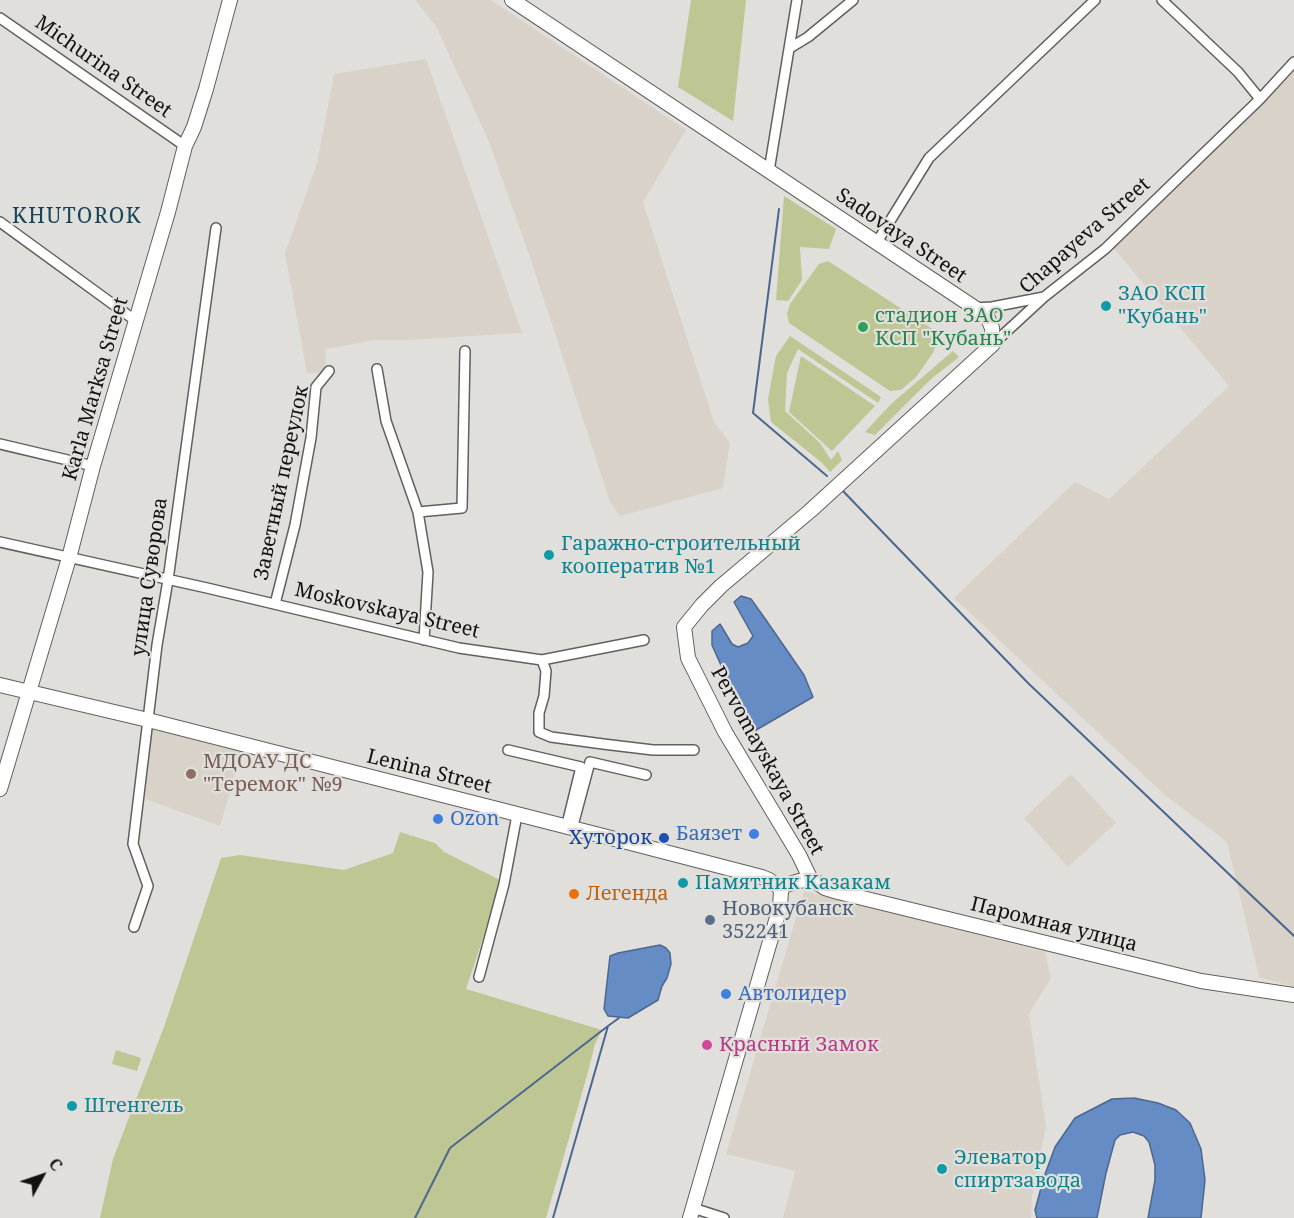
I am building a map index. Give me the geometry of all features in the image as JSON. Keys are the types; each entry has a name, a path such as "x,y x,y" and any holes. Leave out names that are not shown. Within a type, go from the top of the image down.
{"main road":[{"name":"Karla Marksa Street","path":"0,789 69,558 93,466 168,212 185,146 194,127 206,89 230,0"},
{"name":"Sadovaya Street","path":"512,0 987,316 992,328 993,345"},
{"name":"Chapayeva Street","path":"684,627 722,586 810,511 993,345"},
{"name":"Pervomayskaya Street","path":"684,627 688,658 725,732 799,855 810,878"},
{"name":"Lenina Street","path":"0,685 148,720 762,877 779,887"},
{"path":"692,1213 780,909 779,887 810,878"},
{"name":"Паромная улица","path":"810,878 825,888 838,892 1201,981 1294,995"}],"street":[{"path":"769,171 797,0"},
{"path":"790,48 808,37 853,0"},
{"path":"877,242 929,158 1095,0"},
{"path":"1162,0 1238,72 1260,99"},
{"name":"Michurina Street","path":"0,18 185,146"},
{"name":"Chapayeva Street","path":"993,345 1044,297 1105,249 1260,99 1294,62"},
{"path":"0,222 136,321"},
{"name":"улица Суворова","path":"134,927 148,886 133,844 162,614 216,228"},
{"path":"975,308 1044,297"},
{"path":"418,512 462,508 465,351"},
{"path":"377,369 386,421 418,512 428,572 424,640"},
{"name":"Заветный переулок","path":"275,604 295,525 311,438 316,387 329,371"},
{"path":"0,444 93,466"},
{"name":"Moskovskaya Street","path":"0,542 459,648 542,660 644,640"},
{"path":"542,660 546,671 544,696 539,713 539,732 551,737 653,750 694,750"},
{"path":"508,750 581,767 569,828"},
{"path":"569,828 590,762 646,775"},
{"path":"478,976 504,884 517,815"},
{"path":"692,1213 724,1218"}],"shaded area":[{"path":"415,0 491,0 686,130 643,202 714,422 730,443 723,488 620,516 610,502 532,263 489,142 436,26"},
{"path":"426,59 522,333 376,340 326,349 325,372 307,373 285,253 317,163 334,74"},
{"name":"ЗАО КСП \"Кубань\"","path":"1294,67 1294,987 1259,977 1227,842 1165,795 954,598 1075,482 1109,499 1229,386 1112,246"},
{"name":"МДОАУ ДС \"Теремок\" №9","path":"152,726 242,749 220,826 145,799"},
{"path":"1071,774 1116,823 1068,867 1024,818"},
{"path":"804,891 1045,952 1051,978 1029,1014 1046,1127 1032,1197 1031,1218 783,1218 795,1171 726,1154"}],"green space":[{"path":"691,0 746,0 733,121 678,87"},
{"path":"784,196 836,229 829,249 800,247 802,280 788,301 776,300"},
{"name":"стадион ЗАО КСП \"Кубань\"","path":"828,261 937,332 938,341 933,353 916,377 901,390 890,391 789,323 787,314 790,304 819,264"},
{"path":"790,336 881,397 878,403 798,349 787,373 785,411 820,443 831,460 838,451 842,460 830,472 821,462 771,422 768,399 776,356"},
{"path":"953,351 959,357 931,379 875,435 865,432 891,404"},
{"path":"801,356 875,406 832,451 789,412"},
{"path":"400,832 435,843 444,852 502,881 466,989 602,1030 595,1044 546,1218 100,1218 113,1159 164,1027 221,858 240,855 344,870 393,853"},
{"path":"116,1050 141,1058 137,1071 112,1064"}],"water":[{"path":"741,596 751,599 766,620 804,675 813,697 751,733 712,645 712,631 720,624 732,644 738,647 748,643 753,636 734,602"},
{"path":"660,945 670,953 671,964 658,1000 628,1018 608,1016 604,1009 610,956"},
{"path":"1134,1098 1176,1110 1190,1123 1201,1149 1205,1180 1201,1218 1148,1218 1155,1180 1155,1165 1149,1142 1144,1136 1133,1132 1120,1135 1115,1140 1097,1218 1037,1218 1035,1210 1055,1147 1075,1118 1112,1099"}],"waterway":[{"path":"779,209 753,413 827,476"},
{"path":"842,490 1028,683 1294,936"},
{"path":"553,1218 608,1026 619,1018"},
{"path":"415,1218 450,1148 608,1026"}],"place":[{"name":"ЗАО КСП \"Кубань\"","path":"1106,306"},
{"name":"стадион ЗАО КСП \"Кубань\"","path":"863,327"},
{"name":"Гаражно-строительный кооператив №1","path":"549,555"},
{"name":"МДОАУ ДС \"Теремок\" №9","path":"191,774"},
{"name":"Ozon","path":"438,819"},
{"name":"Баязет","path":"754,834"},
{"name":"Хуторок","path":"664,838"},
{"name":"Памятник Казакам","path":"683,883"},
{"name":"Легенда","path":"574,894"},
{"name":"Новокубанск 352241","path":"710,920"},
{"name":"Автолидер","path":"726,994"},
{"name":"Красный Замок","path":"707,1045"},
{"name":"Штенгель","path":"72,1106"},
{"name":"Элеватор спиртзавода","path":"942,1169"}],"district":[{"name":"KHUTOROK","path":"77,217"}]}
